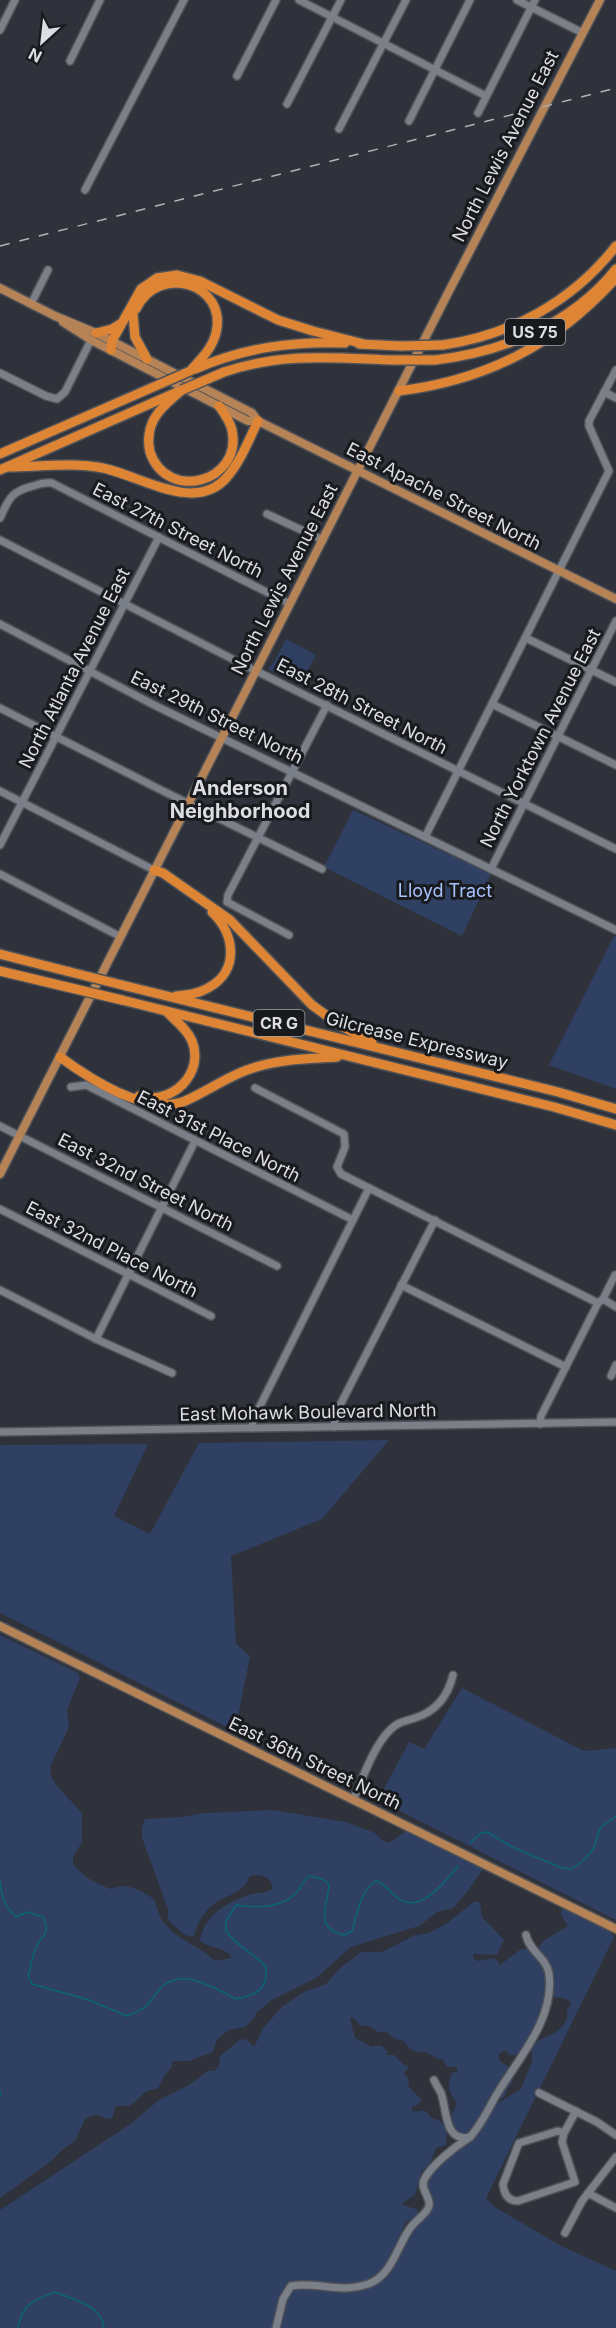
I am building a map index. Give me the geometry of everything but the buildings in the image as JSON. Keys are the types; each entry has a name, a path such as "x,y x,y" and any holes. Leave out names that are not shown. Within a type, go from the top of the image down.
{"highway":[{"name":"US 75","path":"0,454 190,371 204,361 242,351 279,344 315,342 401,346 443,345 489,335 534,316 574,289 616,246"},
{"name":"US 75","path":"3,468 163,402 182,390 224,372 255,363 286,358 435,360 487,351 539,331 584,300 616,268"},
{"path":"114,345 135,297 144,286 161,277 177,275 200,280 284,322 364,344"},
{"path":"399,391 466,378 518,357 587,307 616,278"},
{"path":"114,345 142,298 159,285 176,282 198,289 211,303 217,323 214,339 204,361"},
{"path":"133,314 135,337 147,359"},
{"path":"93,336 122,323"},
{"path":"163,402 151,426 149,442 151,453 156,464 164,473 178,480 189,482 203,480 215,474 230,455 233,440 231,429 219,406"},
{"path":"3,468 56,464 90,466 116,471 178,492 196,494 211,489 227,478 258,421"},
{"path":"154,870 212,911 224,924 230,941 229,961 224,974 217,982 198,992 171,997"},
{"path":"154,870 163,873 230,920 300,994 323,1014 388,1050"},
{"name":"Gilcrease Expressway","path":"0,954 558,1092 616,1109"},
{"name":"Gilcrease Expressway","path":"0,971 554,1107 616,1125"},
{"path":"60,1057 140,1096 158,1098 171,1094 181,1087 189,1076 195,1053 189,1034 165,1011"},
{"path":"60,1057 75,1068 135,1100 159,1106 173,1105 187,1100 230,1077 261,1066 285,1060 346,1056"}],"main road":[{"name":"North Lewis Avenue East","path":"0,1174 600,0"},
{"name":"East Apache Street North","path":"0,288 252,413 258,421"},
{"name":"East Apache Street North","path":"114,345 219,406 248,420 258,421 616,599"},
{"name":"East 36th Street North","path":"0,1626 616,1929"}],"street":[{"path":"0,30 15,0"},
{"path":"70,61 100,0"},
{"path":"85,190 184,0"},
{"path":"237,76 276,0"},
{"path":"299,0 486,96"},
{"path":"287,104 341,0"},
{"path":"339,129 406,0"},
{"path":"410,121 470,0"},
{"path":"517,0 533,4 583,33"},
{"path":"478,113 533,4"},
{"path":"31,304 48,270"},
{"path":"0,373 46,396 57,399 65,392 93,336"},
{"path":"425,837 559,572 613,472 589,426 589,421 616,370"},
{"path":"604,392 616,398"},
{"name":"East 27th Street North","path":"0,518 10,498 18,489 44,482 52,483 290,604"},
{"path":"267,514 323,540"},
{"name":"North Atlanta Avenue East","path":"0,845 159,537"},
{"name":"East 28th Street North","path":"0,540 616,849"},
{"name":"North Yorktown Avenue East","path":"491,869 616,621"},
{"name":"East 29th Street North","path":"0,624 156,706 616,930"},
{"path":"526,638 616,682"},
{"path":"289,934 227,902 228,895 327,705"},
{"path":"492,705 616,765"},
{"path":"0,708 322,869"},
{"path":"0,792 154,870"},
{"path":"0,874 121,937"},
{"name":"East 31st Place North","path":"71,1087 86,1085 353,1220"},
{"path":"255,1088 344,1134 346,1143 338,1170 345,1176 616,1307"},
{"name":"East 32nd Street North","path":"0,1126 277,1266"},
{"path":"96,1339 195,1141"},
{"path":"252,1428 253,1420 369,1188"},
{"name":"East 32nd Place North","path":"0,1209 211,1316"},
{"path":"334,1427 336,1413 435,1220"},
{"path":"540,1424 541,1416 615,1275"},
{"path":"401,1285 566,1367"},
{"path":"0,1290 96,1339 172,1373"},
{"path":"611,1376 616,1365"},
{"name":"East Mohawk Boulevard North","path":"0,1432 616,1422"},
{"path":"353,1800 377,1749 389,1731 403,1721 429,1713 438,1706 450,1686 453,1674"},
{"path":"276,2328 283,2299 291,2286 342,2289 365,2285 380,2277 392,2263 408,2231 428,2208 430,2203 423,2187 425,2178 453,2147 470,2137 481,2122 535,2033 549,1997 548,1970 528,1943 526,1935"},
{"path":"434,2080 441,2094 452,2133 459,2137 470,2137"},
{"path":"539,2093 576,2111 616,2135"},
{"path":"564,2133 558,2131 519,2143 503,2184 508,2198 518,2201 575,2182 562,2142 564,2133 576,2111"},
{"path":"565,2233 588,2193 616,2157"},
{"path":"588,2193 616,2208"}],"green space":[{"path":"286,639 316,655 300,685 268,669"},
{"name":"Lloyd Tract","path":"353,810 491,874 462,936 324,867"},
{"path":"614,936 616,937 616,1089 549,1065"},
{"path":"389,1440 322,1519 231,1556 236,1644 250,1656 235,1731 0,1613 0,1445 148,1444 114,1516 150,1534 199,1443"},
{"path":"0,1635 78,1673 80,1678 67,1710 69,1727 50,1767 51,1776 56,1785 82,1813 82,1842 73,1857 73,1864 85,1876 100,1885 111,1889 122,1886 133,1888 154,1899 161,1918 170,1930 215,1960 231,1958 231,1955 200,1941 202,1932 211,1917 224,1906 249,1895 266,1892 272,1889 272,1885 262,1876 250,1876 244,1886 209,1908 199,1922 194,1937 185,1935 168,1920 168,1909 142,1838 145,1819 273,1810 346,1822 375,1833 389,1843 406,1831 483,1869 453,1908 437,1912 419,1926 351,1947 316,1978 272,2000 257,2012 245,2027 229,2030 217,2039 213,2052 189,2061 173,2061 157,2089 145,2093 129,2106 116,2106 112,2118 106,2119 98,2115 85,2119 75,2141 0,2198"},
{"path":"462,1688 584,1751 616,1748 616,1920 378,1800 409,1742 424,1749"},
{"path":"475,1901 480,1903 482,1917 504,1940 497,1955 473,1954 474,1959 478,1961 495,1958 500,1965 521,1949 528,1949 539,1961 545,1974 547,1987 545,2001 541,2015 520,2055 510,2055 505,2050 498,2055 500,2061 511,2069 513,2082 504,2097 492,2105 468,2134 460,2135 452,2130 450,2119 457,2103 450,2092 449,2082 452,2073 457,2072 457,2067 447,2067 443,2059 438,2059 426,2052 417,2052 409,2048 404,2041 395,2039 387,2032 378,2032 350,2018 355,2038 372,2047 382,2046 388,2052 386,2055 394,2055 409,2067 404,2073 409,2080 408,2086 422,2100 412,2107 412,2111 425,2111 433,2119 439,2120 449,2131 446,2136 446,2145 436,2148 429,2166 422,2171 415,2195 402,2203 417,2209 418,2214 415,2218 405,2222 398,2246 379,2277 386,2279 402,2244 429,2210 424,2183 446,2156 476,2135 495,2105 521,2089 533,2059 531,2053 534,2045 558,2030 567,2019 567,2010 571,2002 564,1998 551,1997 552,1979 537,1950 543,1941 568,1926 561,1914 562,1908 566,1908 607,1929 614,1937 486,2198 493,2206 561,2246 616,2271 616,2328 0,2328 0,2210 132,2123 159,2100 189,2085 208,2071 214,2071 219,2065 220,2056 241,2039 247,2040 254,2047 263,2028 283,2006 304,1992 326,1984 339,1969 361,1952 382,1952 413,1936 429,1933 446,1924"}],"waterway":[{"path":"470,1843 481,1833 487,1832 512,1847 562,1868 572,1869 594,1848 600,1828 616,1816"},
{"path":"0,1881 4,1900 8,1909 16,1917 27,1912 43,1917 45,1923 46,1931 33,1954 28,1976 32,1984 89,2000 127,2016 143,2008 167,1983 177,1979 197,1981 236,1999 249,1996 263,1986 266,1967 226,1931 226,1921 236,1905 260,1907 284,1902 297,1892 309,1876 322,1879 329,1884 325,1922 334,1932 344,1935 352,1931 363,1897 376,1881 398,1898 406,1902 415,1902 423,1900 439,1888 458,1866"},
{"path":"0,2091 0,2096"},
{"path":"18,2328 23,2313 30,2304 55,2292 93,2309 102,2320 104,2328"}],"railway":[{"path":"0,246 616,88"}],"district":[{"name":"Anderson Neighborhood","path":"240,800"}]}
